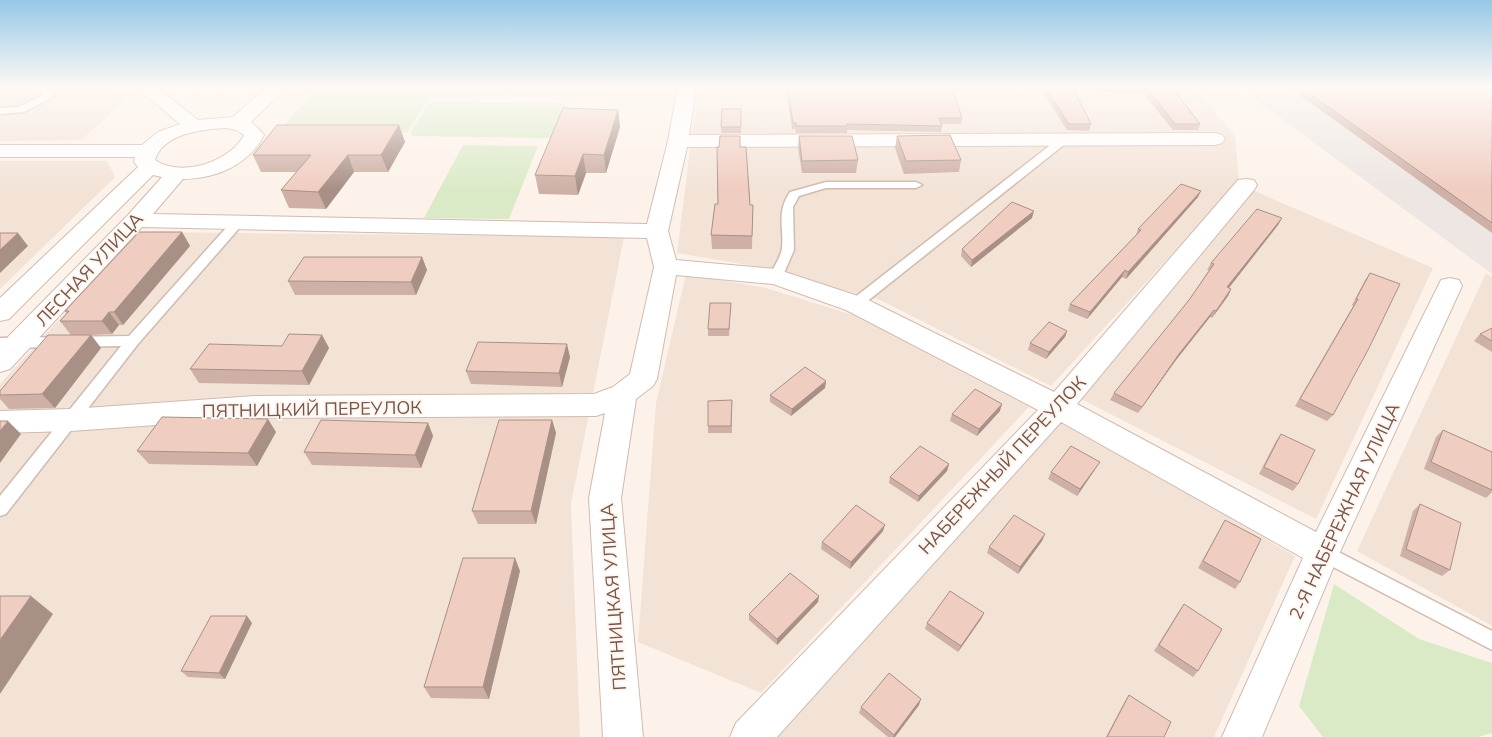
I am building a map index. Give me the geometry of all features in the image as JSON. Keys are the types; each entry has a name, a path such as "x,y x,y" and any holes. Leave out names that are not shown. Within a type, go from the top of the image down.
{"street":[{"name":"ЛЕСНАЯ УЛИЦА","path":"0,313 148,160 162,138 187,120"},
{"name":"ЛЕСНАЯ УЛИЦА","path":"191,120 237,124"},
{"path":"0,151 148,160 160,172 176,174 214,167 232,160 244,152 253,143 254,135 250,129 237,124 241,120"},
{"path":"623,394 644,379 666,267 657,231 681,120"},
{"path":"678,142 1215,138"},
{"name":"ЛЕСНАЯ УЛИЦА","path":"0,362 9,343 136,220 176,174"},
{"name":"НАБЕРЕЖНЫЙ ПЕРЕУЛОК","path":"750,737 1058,407 1246,185"},
{"path":"136,220 657,231"},
{"path":"666,267 776,278 856,304 1058,407 1323,552"},
{"name":"2-Я НАБЕРЕЖНАЯ УЛИЦА","path":"1242,737 1323,552 1450,286"},
{"name":"ПЯТНИЦКИЙ ПЕРЕУЛОК","path":"0,422 71,420 256,407 596,405 623,394"},
{"name":"ПЯТНИЦКАЯ УЛИЦА","path":"623,394 604,498 623,737"}],"lane":[{"path":"856,304 1066,138"},
{"path":"776,278 788,250 787,206 794,194 826,185 916,185"},
{"path":"0,508 133,341 238,222"},
{"path":"9,343 133,341"},
{"path":"1323,552 1492,641"}],"shaded area":[{"path":"0,120 103,120 81,140 0,141"},
{"path":"694,120 1222,120 1235,136 1239,181 1051,386 880,300 753,266 677,253"},
{"path":"1284,120 1492,120 1492,274"},
{"path":"0,161 107,161 115,177 0,289"},
{"path":"1250,189 1433,268 1316,519 1081,399"},
{"path":"139,232 624,237 571,504 580,737 0,737 0,384"},
{"path":"1486,273 1492,277 1492,626 1357,551"},
{"path":"686,274 766,288 853,315 1029,407 761,693 638,642 656,403"},
{"path":"1057,418 1295,556 1214,737 769,737"}],"green space":[{"path":"289,120 415,120 407,133 279,132"},
{"path":"418,120 564,120 562,131 553,137 547,138 412,136 411,132"},
{"path":"463,145 538,146 509,219 424,218"},
{"path":"1334,584 1419,639 1492,663 1492,733 1478,737 1323,737 1299,706"}],"building":[{"path":"558,120 615,120 604,155 583,154 575,176 535,175"},
{"path":"721,120 741,120 741,127 721,127"},
{"path":"793,120 940,120 942,126 847,124 847,126 796,126 796,123 793,123"},
{"path":"1067,120 1089,120 1091,124 1069,124"},
{"path":"1172,120 1197,120 1200,124 1175,124"},
{"path":"1347,120 1492,120 1492,223"},
{"path":"277,125 399,125 381,155 348,155 318,192 281,190 311,155 253,155"},
{"path":"950,135 961,160 906,161 897,136"},
{"path":"720,136 740,136 740,147 746,147 750,205 753,205 752,236 711,235 715,204 718,204 717,147 719,147"},
{"path":"799,136 852,136 858,160 802,161"},
{"path":"1181,184 1201,191 1128,272 1125,270 1090,312 1070,304 1141,230 1138,229"},
{"path":"1012,202 1034,211 972,260 962,249"},
{"path":"1257,209 1282,218 1227,287 1231,289 1216,311 1214,310 1179,354 1142,407 1114,393 1189,300 1214,264 1211,263"},
{"path":"139,232 182,232 114,312 109,312 102,321 60,321 69,311 65,311"},
{"path":"0,233 18,233 0,250"},
{"path":"304,257 422,257 411,282 288,281"},
{"path":"1370,273 1400,284 1369,348 1333,415 1300,399 1358,299 1356,299"},
{"path":"710,303 731,303 729,329 708,329"},
{"path":"1049,322 1067,331 1049,352 1030,343"},
{"path":"1492,328 1492,341 1480,334"},
{"path":"289,334 322,335 302,371 190,369 209,344 282,346"},
{"path":"48,335 91,335 42,394 0,395 0,391"},
{"path":"478,342 567,344 559,373 466,371"},
{"path":"805,367 826,381 792,409 770,395"},
{"path":"975,389 1002,404 979,429 952,414"},
{"path":"732,400 731,426 708,426 708,401"},
{"path":"162,417 268,419 248,453 137,451"},
{"path":"321,420 428,423 415,455 304,452"},
{"path":"499,420 552,420 531,511 472,511"},
{"path":"0,421 8,421 0,431"},
{"path":"1443,430 1492,452 1492,490 1431,462"},
{"path":"1281,434 1315,450 1298,484 1264,467"},
{"path":"920,446 949,464 919,496 890,477"},
{"path":"1071,446 1100,462 1080,489 1051,472"},
{"path":"1420,504 1461,523 1450,570 1406,549"},
{"path":"856,505 885,525 851,562 822,542"},
{"path":"1014,515 1045,534 1020,567 989,547"},
{"path":"1225,520 1261,539 1240,582 1203,561"},
{"path":"463,558 515,558 483,687 424,687"},
{"path":"790,573 819,596 777,639 749,614"},
{"path":"950,591 984,613 961,646 927,623"},
{"path":"0,596 31,596 0,640"},
{"path":"1184,604 1222,629 1198,671 1159,645"},
{"path":"211,616 247,616 219,673 181,671"},
{"path":"889,673 921,699 894,735 861,707"},
{"path":"1129,695 1171,722 1164,737 1107,737"}]}
